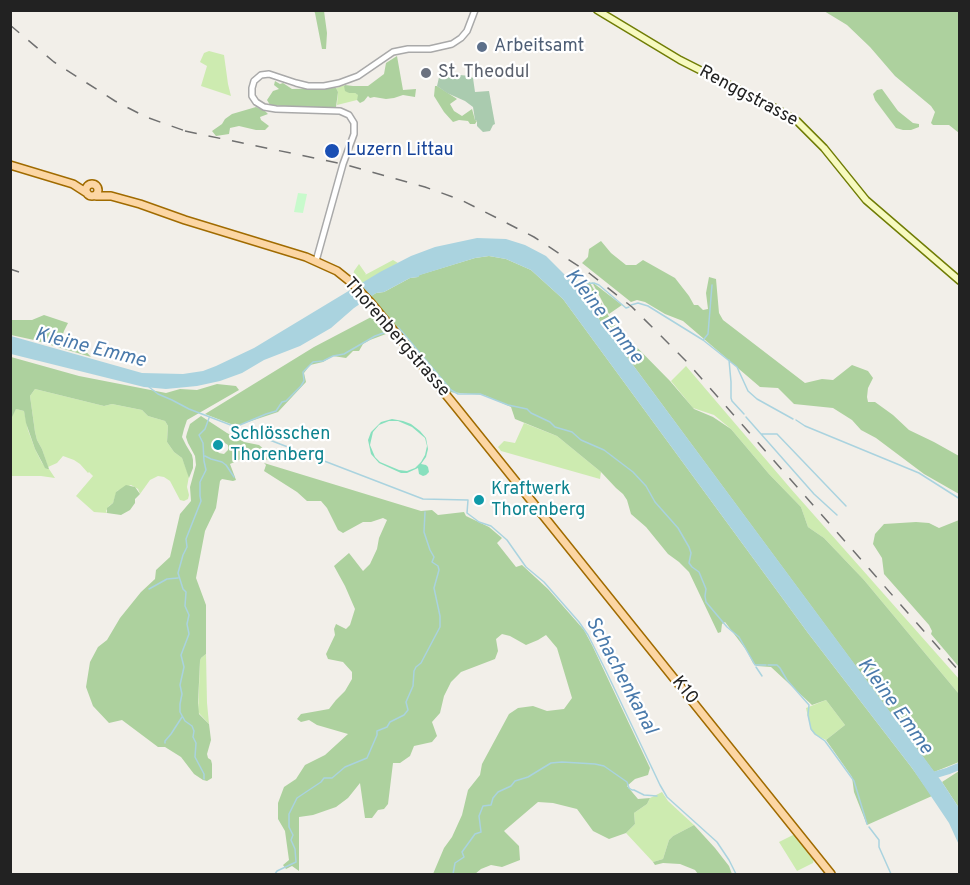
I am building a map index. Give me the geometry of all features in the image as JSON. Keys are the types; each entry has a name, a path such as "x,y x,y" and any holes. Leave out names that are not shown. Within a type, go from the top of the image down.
{"main road":[{"name":"Renggstrasse","path":"597,10 688,65 797,121 824,148 866,200 960,281"},
{"path":"10,165 74,184 94,184 97,192 91,196 74,184"},
{"path":"87,193 86,188 89,185"},
{"name":"Thorenbergstrasse","path":"97,192 296,254 337,271 371,303 537,508"},
{"name":"K10","path":"537,508 831,874"}],"street":[{"path":"316,261 342,164 354,134 354,121 348,114 340,111 264,107 258,104 253,97 253,84 259,77 268,74 308,86 336,84 358,76 391,53 402,50 441,48 456,41 467,31 476,10"}],"green space":[{"path":"314,11 324,11 327,33 326,49 322,49"},
{"path":"824,11 959,11 959,133 949,125 933,125 931,123 935,112 931,106 895,76 847,25"},
{"path":"209,51 224,55 231,96 201,86 207,66 200,62 204,53"},
{"path":"397,56 403,90 416,89 415,97 403,95 386,99 368,96 360,103 357,100 358,95 345,91 345,85 368,86 384,74 386,63"},
{"path":"440,73 470,76 473,78 475,92 489,91 495,124 490,131 483,132 477,126 473,107 437,86"},
{"path":"275,81 292,89 336,88 338,92 336,107 308,108 270,105 267,100 273,91 279,89 274,85"},
{"path":"345,85 349,93 359,95 357,100 337,105 336,88"},
{"path":"435,86 457,99 450,104 454,111 462,116 472,109 477,121 475,124 459,120 453,122 434,96"},
{"path":"882,89 898,111 913,123 919,124 919,127 911,130 896,128 875,100 873,94"},
{"path":"256,107 268,114 260,117 269,126 265,130 239,126 230,128 229,134 216,136 212,131 232,114"},
{"path":"298,193 307,194 303,213 294,212"},
{"path":"601,241 626,265 636,265 643,260 675,278 694,305 698,305 703,310 708,309 706,293 709,277 716,279 719,313 723,320 805,383 822,379 833,380 852,365 868,371 873,378 868,388 868,402 875,402 909,430 959,456 959,494 924,474 833,408 794,404 778,388 760,387 683,321 645,302 637,300 631,302 582,263 588,257 589,249"},
{"path":"489,256 506,259 531,270 563,299 808,633 932,796 867,825 854,792 852,777 826,740 845,725 826,700 812,705 771,667 757,666 753,663 747,651 725,622 722,624 721,632 718,633 689,572 668,554 646,527 631,514 623,494 601,472 557,436 515,419 511,407 484,395 448,392 371,296 384,292 410,278 475,258"},
{"path":"393,260 398,263 360,285 353,278 354,271 359,264 365,275"},
{"path":"588,279 612,322 694,409 713,417 731,429 801,507 808,527 824,538 864,580 959,694 959,762 934,772 570,280 584,283"},
{"path":"592,282 622,305 609,314"},
{"path":"44,315 68,323 61,340 71,341 81,346 91,357 11,335 11,320 32,320"},
{"path":"375,315 388,331 386,334 363,344 359,351 353,351 346,358 333,356 323,362 310,365 304,373 306,382 278,412 236,426 205,414 314,347"},
{"path":"11,357 79,376 166,393 180,389 197,390 217,384 236,386 239,390 187,420 182,437 193,460 189,478 182,458 167,442 168,426 165,421 148,416 142,410 112,404 104,406 35,389 30,396 35,432 49,469 47,469 35,449 24,411 16,409 11,419"},
{"path":"686,366 959,679 959,694 864,580 824,538 808,527 801,507 731,429 714,415 693,408 671,381"},
{"path":"35,389 104,406 112,404 142,410 148,416 165,421 168,426 167,442 182,458 189,476 188,499 180,500 170,481 158,476 150,480 140,494 138,489 131,485 117,491 107,513 94,512 76,496 93,476 89,472 74,460 63,456 57,463 48,467 35,432 30,396"},
{"path":"16,409 24,411 35,449 42,463 55,478 11,476 10,419"},
{"path":"201,416 244,442 259,445 272,461 250,457 230,464 236,480 222,479 220,481 216,508 205,531 196,578 206,605 206,654 200,661 198,703 199,714 209,724 211,740 207,754 212,764 212,778 207,781 194,774 181,757 165,747 158,747 122,720 109,723 93,706 86,687 90,662 98,647 107,640 120,618 155,579 156,570 170,557 180,514 191,501 190,487 196,465 195,456 186,437 190,424","holes":["217,438 228,445 228,450 224,454 219,453 211,444"]},
{"path":"392,419 403,421 411,424 426,438 428,449 421,464 428,467 429,472 426,475 419,474 418,468 401,473 379,463 371,454 368,440 371,432 381,422","holes":["389,421 398,421 412,427 425,438 427,446 421,462 415,468 407,471 380,462 370,445 373,432 379,425"]},
{"path":"524,423 557,436 601,472 600,479 501,451 498,447 504,441 515,443"},
{"path":"264,463 421,511 432,510 438,515 464,512 466,516 489,527 502,538 497,543 516,567 522,565 548,589 584,630 650,768 648,775 635,779 627,786 638,799 650,798 647,804 634,813 635,824 626,833 609,839 593,831 577,809 538,802 504,831 519,846 520,860 502,867 491,865 475,874 433,874 462,815 468,790 480,775 482,764 509,714 518,708 533,706 547,711 564,709 572,698 557,648 546,635 526,645 502,634 496,639 498,651 495,659 461,672 451,682 444,696 440,713 432,722 437,736 432,742 414,746 410,756 400,763 393,763 388,804 384,809 378,810 372,818 365,818 360,783 348,798 336,807 299,817 299,871 292,866 286,869 283,865 289,860 285,831 278,819 278,803 284,787 296,779 305,765 325,755 348,734 317,725 309,720 301,722 297,719 301,714 329,709 352,679 352,672 343,662 328,659 326,654 335,635 336,624 346,629 350,625 355,609 334,566 349,553 363,571 370,564 387,520 383,518 363,522 343,533 338,530 321,501 307,501 264,471 266,465"},
{"path":"126,485 135,487 140,494 135,499 135,503 130,510 121,515 107,513 107,508 113,503 116,492"},
{"path":"960,520 959,667 931,634 929,625 884,574 882,558 873,544 875,534 884,524 916,522 929,523 939,528"},
{"path":"206,654 209,724 198,712 200,661"},
{"path":"826,700 845,725 826,740 815,735 811,730 806,708"},
{"path":"959,771 959,808 942,782"},
{"path":"662,792 668,801 694,825 673,836 669,840 663,859 653,862 626,833 635,824 634,813 647,804 650,798"},
{"path":"694,825 729,866 732,874 698,874 695,870 680,864 655,865 653,862 663,859 669,840"},
{"path":"795,834 814,859 813,863 797,871 779,842"}],"water":[{"path":"477,238 506,239 525,245 546,256 570,280 942,782 959,808 959,845 949,823 912,768 808,633 563,299 531,270 506,259 489,256 475,258 410,278 384,292 376,293 331,328 300,346 264,360 242,373 197,386 166,389 144,387 11,354 11,336 142,373 183,374 203,371 254,348 380,272 411,256 435,247"}],"waterway":[{"name":"Kleine Emme","path":"573,285 594,283 626,308 629,307"},
{"path":"704,339 708,334 712,285"},
{"path":"631,305 638,303 648,306 703,340 737,367 748,391 757,399 793,419"},
{"path":"396,328 398,327 451,390 458,394 480,394 508,405 527,409 555,427 572,432 581,440 604,450 633,472 678,528 689,547 691,553 689,563 699,572 706,589 706,602 727,627 739,637 755,665 766,665"},
{"path":"304,371 313,362 344,354 375,336 389,331"},
{"path":"729,360 731,398 744,414"},
{"path":"235,427 276,411 282,402 286,401 301,386 304,381 303,372"},
{"name":"Schachenkanal","path":"149,387 189,409 423,499 468,500 467,513 479,522 491,526 507,540 526,567 544,582 579,622 588,635 667,797 717,842 736,874"},
{"path":"746,417 814,494 837,515"},
{"path":"204,779 204,774 195,757 194,731 180,712 182,694 180,685 184,667 181,655 189,634 187,624 189,615 185,606 186,592 178,573 187,547 186,539 201,501 200,482 206,470 203,443 199,435 205,429 209,418"},
{"path":"796,420 805,426 919,473 960,499"},
{"path":"761,434 777,434 846,506"},
{"path":"205,456 222,462 234,477"},
{"path":"275,874 296,862 295,849 291,840 293,835 289,827 289,814 297,798 324,778 332,778 345,767 367,758 377,731 387,727 390,722 404,715 408,710 406,702 413,686 414,671 421,663 440,627 434,588 439,570 438,566 432,562 434,557 424,532 425,512"},
{"path":"149,589 167,579 178,578"},
{"path":"768,665 777,665 809,705 808,715 811,729 825,741 854,781 867,824"},
{"path":"756,667 762,676"},
{"path":"165,743 182,717"},
{"path":"453,874 455,863 464,857 462,852 475,834 481,832 479,816 483,806 491,805 498,792 511,786 515,781 528,777 551,763 604,766 627,782 632,790 644,795 657,796"},
{"path":"928,777 960,766"},
{"path":"869,827 879,840 879,847 891,874"}],"railway":[{"path":"10,25 54,62 115,101 146,117 191,133"},
{"path":"185,131 343,164 425,187 461,200 534,237 589,273 632,307 687,362 960,672"},
{"path":"10,269 19,272"}],"place":[{"name":"Arbeitsamt","path":"482,47"},
{"name":"St. Theodul","path":"426,73"},
{"name":"Luzern Littau","path":"332,151"},
{"name":"Schlösschen Thorenberg","path":"218,445"},
{"name":"Kraftwerk Thorenberg","path":"479,500"}]}
